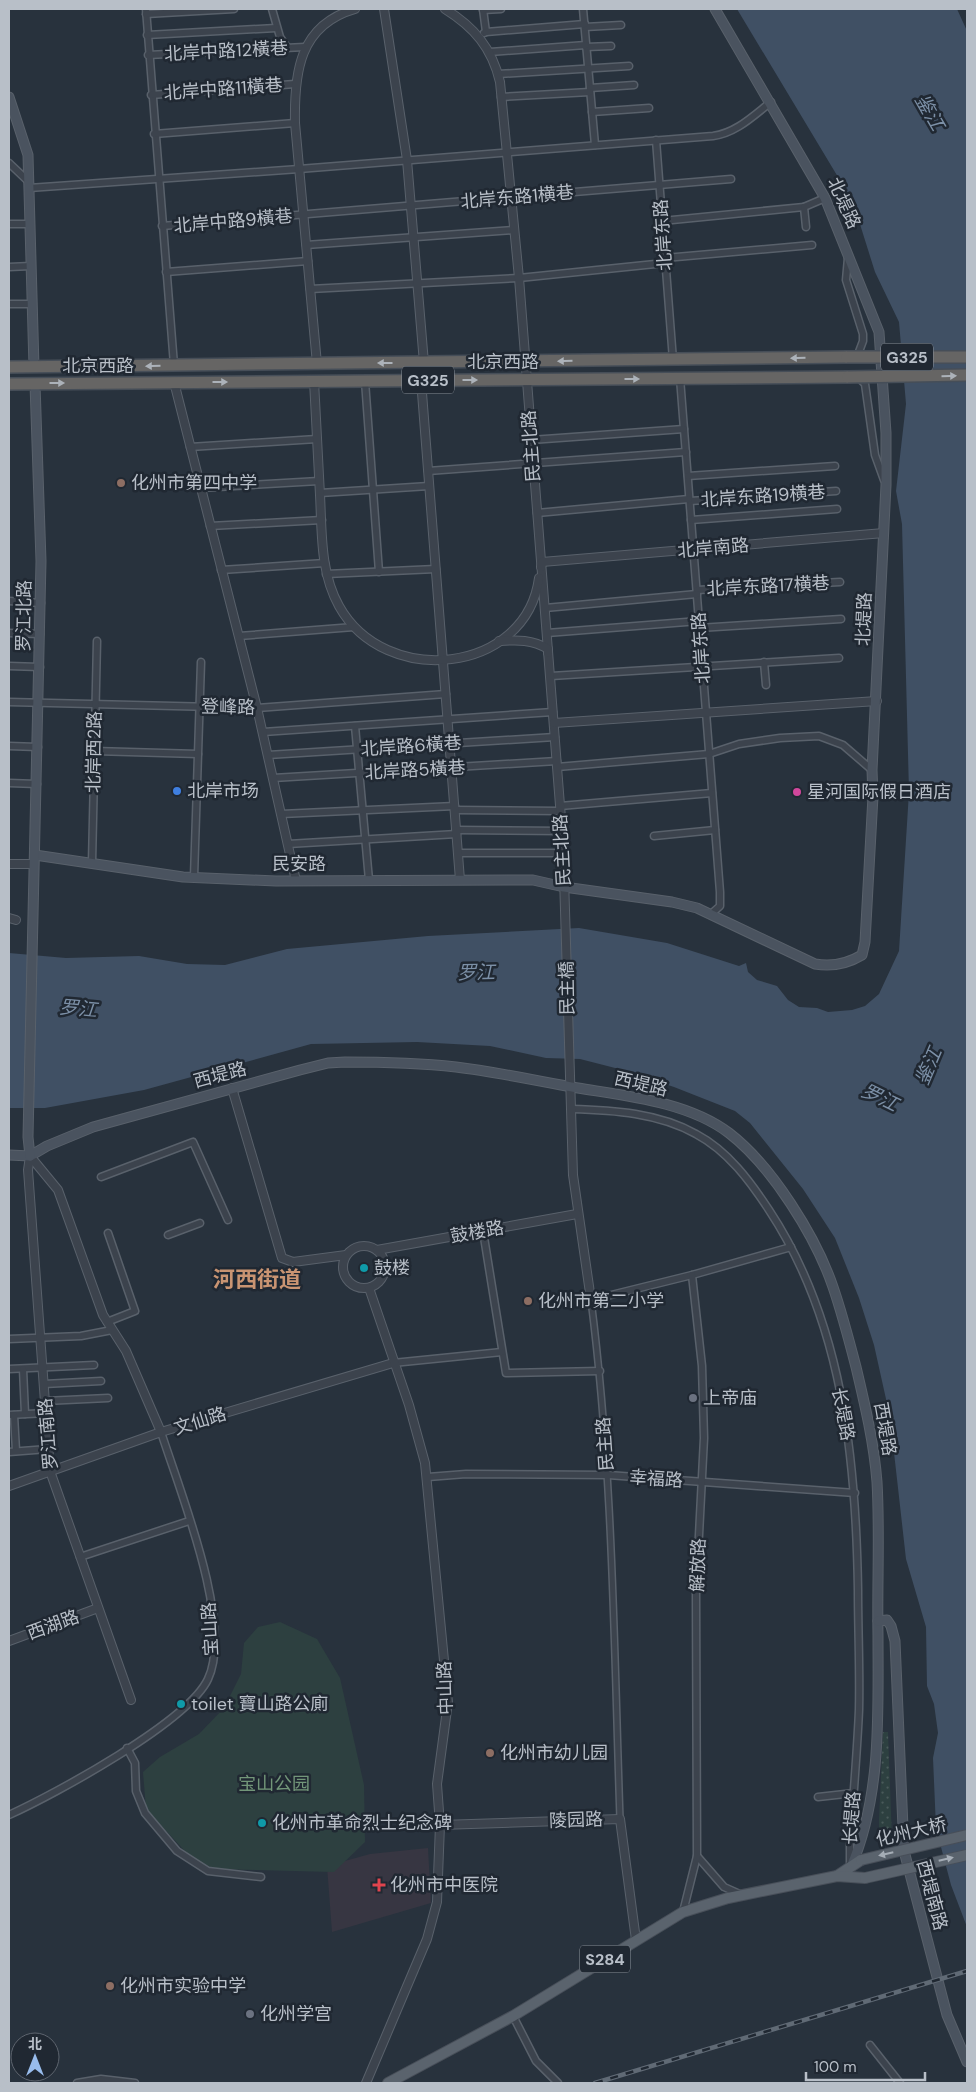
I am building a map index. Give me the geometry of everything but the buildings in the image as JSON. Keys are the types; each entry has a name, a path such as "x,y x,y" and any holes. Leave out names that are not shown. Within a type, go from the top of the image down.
{"highway":[{"name":"G325","path":"852,357 967,357"},
{"name":"北京西路","path":"9,367 852,357"},
{"name":"G325","path":"852,377 967,375"},
{"name":"北京西路","path":"9,384 852,377"}],"main road":[{"name":"北堤路","path":"564,887 678,903 711,914 815,964 834,966 862,955 866,923 873,796 872,770 877,701 886,485 886,434 881,345 875,318 825,198 771,102 715,9"},
{"path":"9,100 28,150 34,367"},
{"name":"罗江北路","path":"30,1156 28,1137 41,602 35,384"},
{"name":"民安路","path":"35,859 92,863 194,877 296,881 533,880 564,887"},
{"name":"西堤路","path":"30,1156 47,1146 93,1128 232,1088 328,1063 361,1062 455,1067 617,1094 679,1110 720,1128 752,1154 764,1167 804,1228 833,1285 855,1363 871,1436 877,1483 880,1555 878,1715 875,1768 862,1833 850,1867"},
{"path":"9,1155 30,1156"},
{"name":"西堤南路","path":"878,1621 887,1620 895,1641 901,1825 906,1859 950,2022 967,2062"},
{"name":"化州大桥","path":"837,1876 861,1860 967,1835"},
{"name":"化州大桥","path":"837,1876 865,1878 967,1855"},
{"name":"S284","path":"388,2083 513,2016 683,1912 742,1895 837,1876"}],"street":[{"path":"174,365 154,134 146,11 234,9"},
{"path":"272,9 276,28 287,47"},
{"path":"317,364 295,123 295,84 305,47 316,32 332,18 355,9"},
{"path":"384,9 407,160 424,363"},
{"name":"民主北路","path":"445,9 482,34 498,74 519,278 532,464 542,562 562,831 565,905"},
{"path":"501,9 483,9 482,34 585,25 621,25"},
{"path":"583,9 595,144"},
{"path":"147,35 276,28"},
{"path":"490,52 611,46"},
{"name":"北岸中路12橫巷","path":"148,55 305,47"},
{"path":"498,74 629,66"},
{"name":"北岸中路11橫巷","path":"151,95 295,84"},
{"path":"501,98 634,85"},
{"path":"9,163 29,185 158,179 299,169 724,135 735,130 771,102"},
{"path":"592,112 649,108"},
{"path":"154,134 295,123"},
{"name":"北岸东路","path":"656,140 673,360"},
{"name":"北岸东路1横巷","path":"303,215 731,179"},
{"path":"662,221 804,207 825,198"},
{"path":"804,207 806,227"},
{"name":"北岸中路9橫巷","path":"162,226 303,215"},
{"path":"9,224 30,224"},
{"path":"306,245 514,230"},
{"path":"310,289 519,278 665,260 812,245"},
{"path":"849,253 846,280 863,334 863,341 852,357"},
{"path":"166,272 308,261"},
{"path":"9,267 31,266"},
{"path":"9,304 32,304"},
{"path":"852,377 864,384 875,455 886,485"},
{"name":"北岸东路","path":"680,378 720,906 725,922"},
{"path":"421,380 460,880"},
{"path":"314,381 326,574 339,607 354,627 372,644 403,657 443,659 480,652 499,641 512,630 528,609 538,589 542,562"},
{"path":"365,381 379,572"},
{"path":"174,382 263,732 296,881"},
{"path":"531,440 684,429"},
{"path":"190,447 317,440"},
{"path":"428,471 686,452"},
{"path":"688,476 836,466"},
{"path":"200,488 319,480"},
{"path":"320,493 430,486"},
{"name":"北岸东路19横巷","path":"537,513 689,500 836,491"},
{"path":"691,520 837,509"},
{"path":"210,526 322,520"},
{"name":"北岸南路","path":"542,562 884,533"},
{"path":"221,570 325,563"},
{"path":"326,574 436,569"},
{"name":"北岸东路17横巷","path":"545,608 697,592 840,582"},
{"path":"9,601 41,602"},
{"path":"547,633 841,619"},
{"path":"238,636 354,627"},
{"path":"9,633 40,634"},
{"path":"499,641 526,640 538,643 548,649 550,662"},
{"name":"北岸西2路","path":"92,863 97,641"},
{"path":"550,676 838,658"},
{"path":"194,877 201,662"},
{"path":"764,662 766,685"},
{"path":"9,666 40,667"},
{"name":"登峰路","path":"9,702 257,708 446,694"},
{"path":"554,723 877,701"},
{"path":"263,732 553,712"},
{"path":"355,726 369,880"},
{"name":"北岸路5橫巷","path":"273,778 557,764 709,754 739,744 780,738 819,736 843,745 872,770"},
{"name":"北岸路6橫巷","path":"268,755 555,737"},
{"path":"9,746 38,747"},
{"path":"94,751 198,754"},
{"path":"9,782 37,784"},
{"path":"281,814 455,808 560,808 712,792"},
{"path":"654,836 715,830"},
{"path":"288,844 457,832 562,831"},
{"path":"458,853 563,853"},
{"name":"民安路","path":"9,864 35,859"},
{"name":"民主橋","path":"565,905 569,1071"},
{"path":"711,914 720,906"},
{"name":"民主路","path":"569,1071 573,1175 600,1371 608,1476 620,1819"},
{"path":"232,1088 282,1258 293,1262 346,1255"},
{"name":"长堤路","path":"571,1109 598,1109 651,1117 670,1122 697,1134 718,1149 749,1181 791,1247 808,1282 835,1372 845,1416 855,1492 859,1672 850,1867"},
{"path":"101,1177 194,1142 228,1220"},
{"path":"30,1156 58,1190 107,1322 126,1351 161,1432"},
{"name":"罗江南路","path":"30,1156 28,1170 50,1471 131,1700"},
{"name":"鼓楼路","path":"377,1250 577,1214"},
{"path":"168,1236 200,1223"},
{"path":"483,1231 506,1373 600,1371"},
{"path":"107,1322 135,1311 108,1233"},
{"path":"362,1246 377,1250 384,1261 384,1274 380,1280 369,1288 357,1287 347,1280 342,1268 346,1255 351,1250 362,1246"},
{"path":"591,1300 692,1275 791,1247"},
{"name":"解放路","path":"683,1912 697,1856 696,1593 702,1482 703,1390 692,1275"},
{"name":"中山路","path":"366,2083 427,1939 437,1902 440,1825 437,1784 448,1702 428,1477 409,1405 393,1363 369,1288"},
{"path":"9,1339 82,1336 112,1330"},
{"path":"393,1363 502,1352"},
{"name":"文仙路","path":"9,1486 161,1432 393,1363"},
{"path":"9,1369 94,1365"},
{"path":"23,1368 25,1414"},
{"path":"44,1384 101,1381"},
{"path":"45,1401 108,1398"},
{"path":"46,1414 12,1415 12,1452 48,1449"},
{"name":"宝山路","path":"9,1815 57,1790 171,1720 192,1701 208,1679 214,1643 210,1602 189,1521 161,1432"},
{"name":"幸福路","path":"428,1477 466,1474 608,1476 855,1492"},
{"path":"80,1557 189,1521"},
{"name":"西湖路","path":"9,1641 98,1608"},
{"path":"127,1748 135,1763 136,1791 145,1813 176,1851 208,1871 261,1877"},
{"path":"818,1797 854,1793"},
{"name":"陵园路","path":"440,1825 620,1819 636,1940"},
{"path":"697,1856 724,1887 742,1895"},
{"path":"513,2016 536,2061 558,2083"},
{"path":"870,2045 900,2083"},
{"path":"77,2083 101,2079 135,2083"}],"shaded area":[{"name":"化州市中医院","path":"428,1848 431,1903 332,1932 327,1866 370,1854"}],"green space":[{"name":"宝山公园","path":"280,1622 317,1639 340,1678 364,1785 365,1842 334,1872 212,1869 193,1860 146,1809 143,1772 160,1757 199,1734 224,1708 241,1674 244,1643 258,1627"},
{"path":"883,1732 888,1732 892,1841 886,1841 879,1830"}],"water":[{"path":"737,9 957,9 967,31 967,1927 951,1885 936,1828 933,1758 938,1733 934,1704 927,1686 926,1627 906,1559 890,1417 874,1345 859,1298 835,1238 803,1189 750,1123 735,1111 674,1087 623,1070 580,1059 546,1058 490,1046 417,1042 311,1044 144,1090 45,1108 9,1108 9,953 66,958 139,956 187,964 225,965 287,949 428,936 579,928 667,943 739,966 746,963 748,972 757,980 777,986 788,1000 799,1007 817,1008 828,1012 852,1010 865,1006 879,994 899,951 909,792 902,524 896,491 906,404 899,322 875,272 853,202"}],"railway":[{"path":"595,2083 967,1971"}],"place":[{"name":"化州市第四中学","path":"121,483"},
{"name":"北岸市场","path":"177,791"},
{"name":"星河国际假日酒店","path":"797,792"},
{"name":"鼓楼","path":"364,1268"},
{"name":"化州市第二小学","path":"528,1301"},
{"name":"上帝庙","path":"693,1398"},
{"name":"toilet 寶山路公廁","path":"181,1704"},
{"name":"化州市幼儿园","path":"490,1753"},
{"name":"化州市革命烈士纪念碑","path":"262,1823"},
{"name":"化州市中医院","path":"379,1885"},
{"name":"化州市实验中学","path":"110,1986"},
{"name":"化州学宫","path":"250,2014"}],"district":[{"name":"河西街道","path":"257,1279"}],"water label":[{"name":"鉴江","path":"930,112"},
{"name":"罗江","path":"476,972"},
{"name":"罗江","path":"78,1008"},
{"name":"鉴江","path":"928,1066"},
{"name":"罗江","path":"880,1097"}]}
